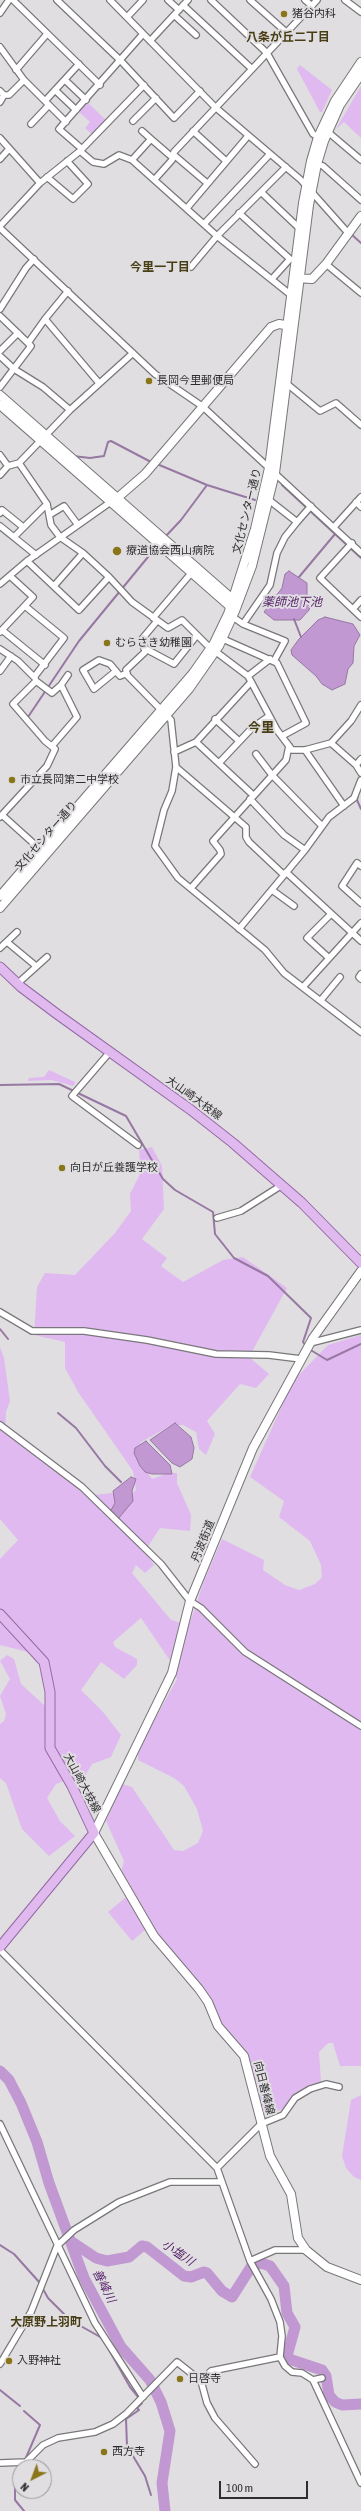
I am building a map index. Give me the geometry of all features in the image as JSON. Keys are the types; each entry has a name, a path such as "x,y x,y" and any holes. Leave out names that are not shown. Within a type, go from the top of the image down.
{"main road":[{"name":"大山崎大枝線","path":"0,966 17,984 109,1053 191,1110 282,1185 361,1263"},
{"name":"大山崎大枝線","path":"0,1614 44,1662 50,1692 50,1748 72,1786 94,1833"},
{"path":"0,1947 94,1833"}],"street":[{"path":"0,13 9,0"},
{"path":"13,0 100,85"},
{"path":"57,0 121,61 174,118 200,91"},
{"path":"110,0 128,16 143,34 215,107 286,167 349,234"},
{"path":"128,16 143,0"},
{"path":"168,0 179,10"},
{"path":"211,0 267,53 313,134 318,137"},
{"path":"250,0 286,32"},
{"path":"305,0 312,6"},
{"path":"155,179 193,131 318,0"},
{"path":"345,0 361,12"},
{"path":"150,41 186,2 252,69"},
{"path":"174,15 196,35"},
{"path":"16,70 48,34"},
{"path":"143,34 100,85 59,129 93,162 104,164 119,155 132,160 217,236 291,295"},
{"path":"0,47 24,80 66,122"},
{"name":"文化センター通り","path":"0,896 43,851 164,712 193,673 223,639 233,609 272,470 286,383 291,295 296,278 292,261 299,228 305,186 318,137 335,101 361,62"},
{"path":"31,124 55,90 79,64"},
{"name":"文化センター通り","path":"213,649 252,566 269,500 296,278 317,164 328,132 340,105 361,74"},
{"path":"0,102 2,93 10,95 24,80"},
{"path":"65,80 86,100"},
{"path":"144,85 81,150 40,183 0,227 133,353 162,379 202,406 272,470 309,508 334,527 350,545 361,553"},
{"path":"55,90 76,110"},
{"path":"133,121 156,98"},
{"path":"142,131 207,183"},
{"path":"193,131 226,160"},
{"path":"328,132 361,160"},
{"path":"186,208 248,136"},
{"path":"0,138 40,183"},
{"path":"132,160 151,139"},
{"path":"0,159 9,149"},
{"path":"204,224 270,154"},
{"path":"48,176 73,199 88,184 67,161"},
{"path":"317,164 323,166 361,200"},
{"path":"191,267 217,236 286,167"},
{"path":"261,192 299,228"},
{"path":"239,213 292,261 272,279"},
{"path":"296,278 312,279 326,264 349,234 359,225 361,216"},
{"path":"0,309 26,268 34,259"},
{"path":"326,264 361,293"},
{"path":"28,343 68,291"},
{"path":"0,316 31,346 0,387"},
{"path":"45,319 99,383"},
{"path":"0,584 27,561 78,524 115,500 145,474 271,327 279,324 290,326"},
{"path":"0,351 18,333"},
{"path":"0,475 8,466 19,463 70,410 133,353"},
{"path":"0,356 14,369 43,387 70,410"},
{"path":"286,383 320,411 336,403 361,425"},
{"path":"0,395 44,438 194,570 233,609 243,624 285,642 272,660 250,679 196,742 174,752"},
{"path":"0,405 44,438"},
{"path":"0,455 8,466"},
{"path":"19,463 47,504 51,514 51,525 60,537 83,553 109,577 132,602 168,628 182,620 213,649 250,679 269,716 292,750 305,750 331,743 351,721 361,706"},
{"path":"334,527 361,498"},
{"path":"269,500 297,522"},
{"path":"356,502 361,507"},
{"path":"14,537 47,504"},
{"path":"51,514 64,506 78,524"},
{"path":"243,624 270,585 277,553 285,537 309,508"},
{"path":"0,513 2,510 23,527"},
{"path":"0,526 36,555"},
{"path":"350,545 320,578 361,616"},
{"path":"54,586 83,553"},
{"path":"27,561 80,610 109,577"},
{"path":"127,673 126,670 144,652 142,639 155,619 194,570"},
{"path":"10,576 33,598 1,631 45,665"},
{"path":"353,609 361,600"},
{"path":"25,606 64,638 35,678 13,704 45,741 55,748 47,766 1,816 43,851"},
{"path":"144,648 174,664 197,635"},
{"path":"223,639 272,660 306,723 282,736"},
{"path":"0,649 11,656 52,693 61,685 68,674"},
{"path":"0,671 11,656"},
{"path":"116,671 94,689 83,670 99,660 110,664 116,671 120,676 127,673"},
{"path":"127,673 171,720 176,767 172,791 164,810 155,846 178,878 265,950 284,973 303,986 361,1032"},
{"path":"52,746 78,715 61,685"},
{"path":"219,763 239,741 269,716"},
{"path":"215,719 239,741"},
{"path":"196,742 252,797 284,835 305,850"},
{"path":"331,743 356,765 361,773"},
{"path":"191,888 221,854 220,850 213,841 286,760 289,746"},
{"path":"305,750 344,806"},
{"path":"256,754 272,775 322,826"},
{"path":"356,765 361,759"},
{"path":"176,767 246,827 246,836 250,842 361,941"},
{"path":"239,929 305,850 329,817 354,798 361,780"},
{"name":"文化センター通り","path":"0,908 43,851"},
{"path":"361,866 357,863 342,886 361,903"},
{"path":"272,890 294,906"},
{"path":"329,958 308,938 331,914"},
{"path":"303,986 361,923"},
{"path":"0,948 17,932"},
{"path":"7,942 36,966"},
{"path":"17,984 47,956"},
{"path":"361,974 359,977 361,979"},
{"path":"321,1000 340,977"},
{"path":"109,1053 72,1096 138,1145"},
{"path":"217,1218 241,1211 282,1185"},
{"name":"丹波街道","path":"94,1833 172,1673 190,1601 253,1448 310,1343 361,1271"},
{"path":"0,1312 32,1331 84,1331 147,1340 216,1354 269,1355 301,1359"},
{"path":"310,1343 361,1330"},
{"path":"0,1425 82,1487 162,1564 190,1601 201,1608 245,1652 361,1726"},
{"name":"向日善峰線","path":"94,1833 154,1936 199,1989 208,2002 218,2026 244,2056 270,2156 291,2194 294,2226 298,2238 306,2250 326,2267 361,2280"},
{"path":"0,1950 217,2168 252,2264 271,2299 280,2322 282,2336 280,2357 285,2366 292,2372 302,2374 313,2380 361,2483"},
{"path":"217,2168 262,2124 282,2115 295,2098 310,2089 326,2084 339,2087"},
{"path":"0,2124 79,2286 95,2323 144,2396"},
{"path":"0,2364 31,2312 58,2245 74,2230 119,2202 170,2182 221,2182"},
{"path":"252,2264 275,2250 306,2250"},
{"path":"202,2381 211,2371 280,2357"},
{"path":"0,2463 24,2462 43,2445 58,2438 95,2432 113,2424 144,2396 177,2362 202,2381 207,2403 215,2418 255,2464"},
{"path":"313,2380 322,2378"}],"shaded area":[{"path":"300,65 332,90 322,112 320,112 297,69"},
{"path":"361,86 361,138 344,122 336,129"},
{"path":"87,102 107,121 93,135 85,128 90,122 78,111"},
{"path":"49,1070 75,1082 75,1084 73,1086 52,1080 28,1081 29,1078 44,1077"},
{"path":"152,1147 162,1166 164,1209 142,1239 167,1258 161,1266 183,1282 223,1260 243,1257 287,1288 249,1357 269,1374 256,1388 240,1384 207,1421 215,1434 206,1455 199,1449 196,1432 183,1425 172,1425 141,1442 135,1454 152,1479 168,1473 177,1473 177,1483 191,1515 190,1531 160,1528 145,1551 154,1565 145,1573 136,1565 132,1573 171,1620 189,1625 204,1581 222,1539 264,1560 263,1570 285,1585 299,1590 315,1584 322,1577 321,1565 310,1541 279,1517 284,1501 250,1477 293,1381 328,1345 361,1335 361,2066 340,2066 333,2043 328,2043 319,2052 321,2082 298,2094 282,2109 269,2115 262,2114 248,2057 221,2026 217,2014 199,1984 145,1930 132,1941 108,1912 131,1893 120,1875 124,1861 106,1821 122,1784 132,1787 174,1850 183,1851 198,1843 203,1831 197,1809 184,1786 174,1778 138,1760 138,1750 177,1679 171,1662 141,1618 113,1642 115,1647 137,1659 137,1665 124,1679 101,1662 81,1690 103,1712 121,1735 111,1757 92,1764 82,1781 69,1779 56,1784 47,1798 60,1821 75,1836 49,1856 22,1829 6,1783 0,1778 0,1724 4,1721 6,1714 0,1696 10,1679 0,1661 7,1655 14,1659 21,1684 44,1705 52,1700 49,1667 32,1653 0,1645 0,1559 18,1540 0,1519 0,1347 4,1358 10,1401 6,1412 5,1433 54,1466 86,1496 112,1493 125,1499 136,1490 133,1471 78,1392 65,1368 65,1342 34,1335 37,1287 45,1273 75,1275 115,1233 131,1211 130,1194 141,1172 139,1150"},
{"path":"361,2095 361,2180 354,2177 346,2168 342,2156 351,2100"}],"water":[{"name":"薬師池下池","path":"289,571 307,583 307,594 311,604 309,610 300,620 274,620 264,612 282,588 285,574"},
{"path":"325,617 353,624 360,635 354,646 353,663 348,669 345,684 332,690 322,684 316,676 292,655 291,650 299,639 318,620"},
{"path":"175,1423 191,1437 194,1448 192,1459 180,1467 172,1463 150,1440"},
{"path":"146,1441 170,1465 172,1474 152,1474 145,1472 140,1466 134,1453 135,1448"},
{"path":"131,1477 136,1479 132,1491 133,1501 118,1519 111,1510 115,1503 113,1491"}],"waterway":[{"path":"350,233 361,243"},
{"path":"73,456 90,458 104,456 108,442 111,441 151,462"},
{"path":"157,464 207,485 255,500"},
{"path":"165,537 181,520 207,485"},
{"path":"282,485 361,558"},
{"path":"299,577 335,534"},
{"path":"28,717 79,641 157,546"},
{"path":"294,619 301,637"},
{"path":"358,795 357,800 361,809"},
{"path":"0,1085 59,1084 126,1116 163,1179 175,1190 213,1212 215,1234 234,1258 268,1276 311,1318 303,1342 306,1346"},
{"path":"0,1329 8,1339"},
{"path":"309,1349 327,1360 361,1344"},
{"path":"58,1413 76,1428 105,1466 121,1482"},
{"name":"善峰川","path":"0,2071 9,2080 21,2103 37,2142 49,2183 84,2278 121,2347 150,2380 161,2402 170,2431 162,2483 165,2511"},
{"name":"小塩川","path":"72,2242 96,2258 107,2261 129,2257 142,2246 147,2247 184,2276 191,2277 204,2272 207,2273 222,2291 232,2297 251,2267 261,2263 270,2266 284,2286 287,2313 295,2327 287,2356 289,2359 322,2370 326,2376 329,2395 335,2402 342,2405 361,2404"},
{"path":"0,2245 14,2254 40,2283"},
{"path":"43,2289 48,2298 70,2320 102,2338"},
{"path":"108,2348 130,2387 139,2398"},
{"path":"0,2390 20,2406"},
{"path":"142,2403 137,2408 139,2410 126,2419 127,2446 145,2476 151,2495"},
{"path":"24,2411 40,2425 25,2459"},
{"path":"15,2499 24,2511"}],"place":[{"name":"猪谷内科","path":"284,14"},
{"name":"長岡今里郵便局","path":"149,381"},
{"name":"療道協会西山病院","path":"117,551"},
{"name":"むらさき幼稚園","path":"107,643"},
{"name":"市立長岡第二中学校","path":"12,780"},
{"name":"向日が丘養護学校","path":"62,1168"},
{"name":"入野神社","path":"9,2361"},
{"name":"日啓寺","path":"180,2379"},
{"name":"西方寺","path":"104,2452"}],"district":[{"name":"八条が丘二丁目","path":"288,37"},
{"name":"今里一丁目","path":"160,267"},
{"name":"今里","path":"261,728"},
{"name":"大原野上羽町","path":"46,2322"}]}
